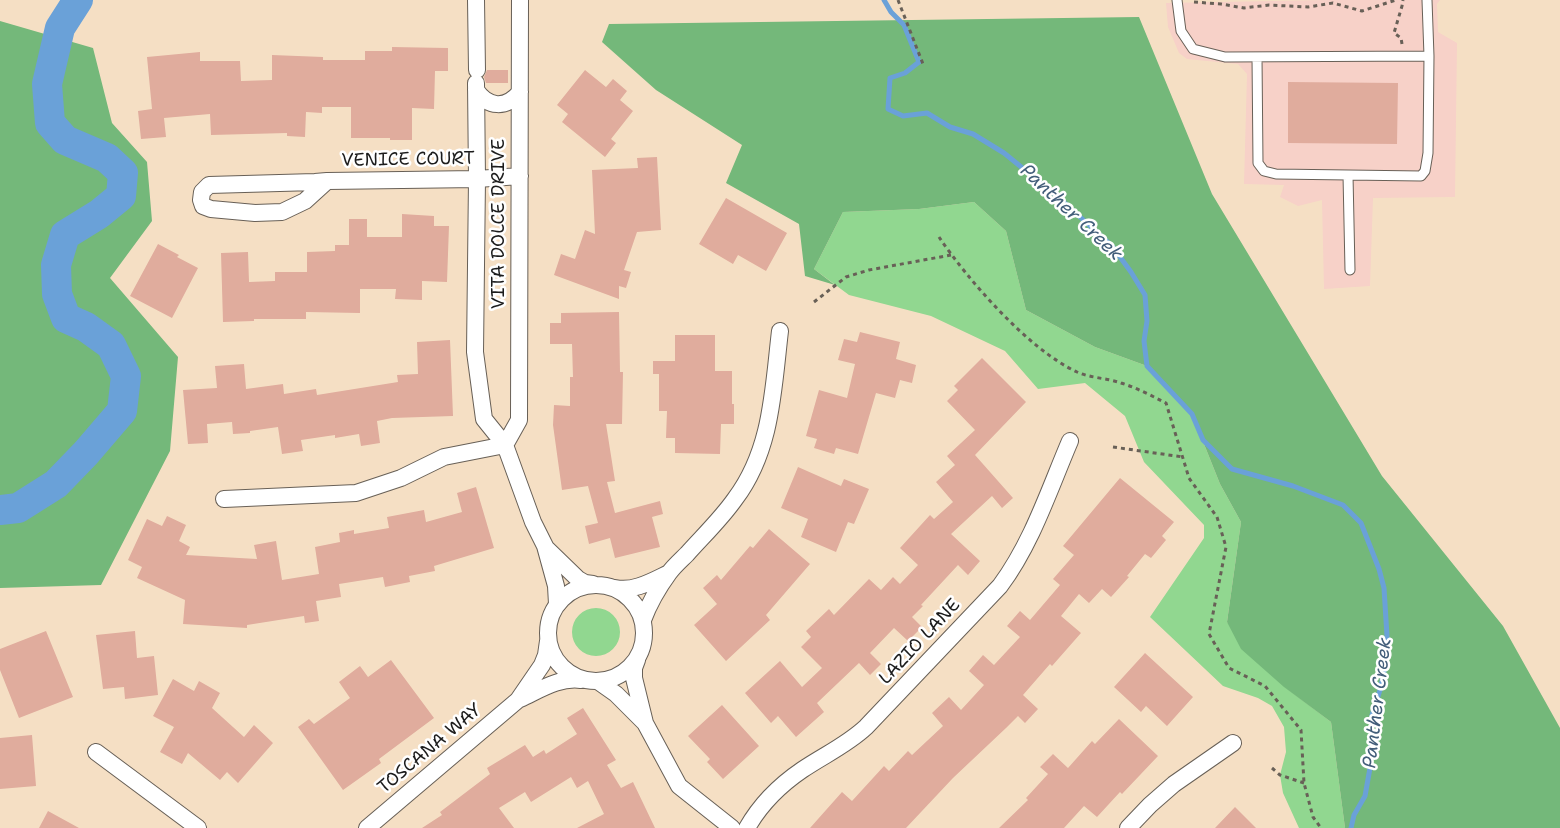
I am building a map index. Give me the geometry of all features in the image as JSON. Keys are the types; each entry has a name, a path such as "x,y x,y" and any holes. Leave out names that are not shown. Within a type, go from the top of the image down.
{"street":[{"name":"VITA DOLCE DRIVE","path":"476,0 477,179 474,352 484,419 505,445 533,522 545,546 556,586 557,604"},
{"name":"VITA DOLCE DRIVE","path":"505,445 519,420 520,0"},
{"path":"477,81 485,100 498,105 510,102 520,92"},
{"name":"VENICE COURT","path":"327,181 305,201 282,212 255,214 211,209 203,206 201,200 202,192 209,185 327,181 477,179 520,176"},
{"path":"643,620 669,573 729,508 742,490 757,462 770,420 780,331"},
{"name":"LAZIO LANE","path":"747,828 763,805 786,782 803,769 850,741 866,727 1000,586 1024,548 1070,441"},
{"path":"224,499 356,493 401,478 444,457 505,445"},
{"name":"VITA DOLCE DRIVE","path":"545,546 578,579 585,583 593,584"},
{"path":"637,660 631,667 615,678 599,682 582,680 565,671 554,658 547,632 550,615 564,596 582,586 593,584 624,590 669,573"},
{"path":"615,588 628,596 635,604 643,620 644,644 634,668 634,678 645,723 679,786 732,828"},
{"name":"TOSCANA WAY","path":"367,828 518,700 542,665 548,641"},
{"name":"TOSCANA WAY","path":"518,700 560,681 582,680"},
{"path":"599,682 616,694 645,723"},
{"path":"1128,828 1174,784 1234,743"},
{"path":"96,752 198,828"}],"lane":[{"path":"1177,0 1181,31 1193,49 1225,57 1429,56"},
{"path":"1256,57 1258,163 1264,171 1276,174 1421,176 1425,171 1428,153 1429,56 1427,0"},
{"path":"1348,175 1350,270"}],"path":[{"path":"898,0 923,64"},
{"path":"1194,2 1244,8 1269,5 1308,7 1333,3 1362,11 1396,0"},
{"path":"1402,0 1394,33 1401,38 1402,44"},
{"path":"939,236 951,255 990,300 1026,336 1051,356 1077,372 1121,382 1166,403 1189,478 1217,517 1226,547 1209,634 1228,668 1265,686 1301,730 1304,783 1313,817 1321,828"},
{"path":"814,302 846,277 869,270 951,255"},
{"path":"1113,447 1183,457"},
{"path":"1272,768 1280,775 1304,783"}],"shaded area":[{"path":"1440,0 1437,4 1438,32 1457,43 1455,197 1373,198 1370,286 1324,289 1322,200 1298,206 1280,197 1284,185 1244,184 1247,74 1238,64 1187,59 1179,53 1168,27 1166,3"}],"green space":[{"path":"1139,17 1212,194 1382,476 1503,626 1560,728 1560,828 1345,828 1331,722 1284,687 1241,649 1227,622 1241,522 1220,484 1192,414 1147,366 1095,347 1026,310 1006,231 974,202 919,209 843,212 814,269 835,285 805,276 799,224 726,183 742,145 656,90 602,42 609,24"},
{"path":"0,21 93,48 112,123 147,162 152,221 110,278 178,357 170,451 101,585 0,588"},
{"path":"974,202 1006,231 1026,310 1095,347 1147,366 1192,414 1220,484 1241,522 1227,622 1285,687 1331,722 1345,828 1299,828 1283,793 1280,775 1286,752 1284,727 1272,706 1258,698 1223,686 1150,617 1204,538 1204,525 1144,462 1125,416 1085,383 1038,389 1005,351 931,316 849,295 814,269 843,212 919,209"},
{"path":"596,608 605,610 613,615 618,623 620,632 618,641 613,649 605,654 596,656 587,654 579,649 574,641 572,632 574,623 579,615 587,610"}],"building":[{"path":"392,47 448,48 448,71 435,71 434,109 412,108 412,140 351,138 351,107 322,107 322,113 306,112 305,137 287,136 287,133 211,135 210,114 164,118 166,137 141,139 138,111 152,109 147,57 200,52 200,61 240,61 241,81 272,80 272,55 323,57 323,60 365,60 365,51 392,51"},
{"path":"487,70 508,70 508,83 486,83 484,77"},
{"path":"585,70 606,87 613,79 627,91 620,100 633,111 611,139 616,143 605,157 562,122 568,114 557,105"},
{"path":"1288,82 1398,83 1397,144 1288,143"},
{"path":"657,157 661,230 637,232 624,270 631,272 626,288 619,286 619,299 554,275 561,254 575,259 585,230 595,234 592,170 638,168 637,158"},
{"path":"726,198 787,233 766,271 738,255 733,264 699,244"},
{"path":"402,214 434,216 434,226 449,226 447,282 422,281 422,300 395,299 396,289 360,289 360,313 306,312 306,319 254,319 254,321 223,322 221,253 248,252 249,282 275,281 275,272 307,272 307,252 335,251 335,245 349,245 349,219 367,219 367,237 402,237"},
{"path":"158,244 198,268 172,318 130,296"},
{"path":"619,312 620,372 623,372 622,424 606,424 615,481 607,482 615,513 660,501 663,514 652,517 660,547 615,558 610,538 589,544 585,526 598,523 588,486 562,490 553,425 554,405 570,406 570,377 573,377 572,344 550,344 550,323 561,323 561,313"},
{"path":"860,332 900,342 896,359 916,365 912,383 900,380 895,398 876,393 858,454 836,448 834,454 814,448 817,439 806,436 819,390 847,398 855,364 838,360 844,339 857,342"},
{"path":"675,335 715,335 715,371 732,371 734,424 721,424 720,454 675,453 675,438 666,438 667,411 659,411 659,374 653,374 653,361 675,361"},
{"path":"450,340 453,416 392,418 377,421 380,443 361,446 359,434 335,438 335,435 301,440 303,451 282,454 278,427 250,431 250,433 233,434 232,422 207,424 208,443 188,444 183,390 217,388 215,366 244,364 246,389 283,384 284,394 316,389 317,395 398,382 397,375 418,374 417,342"},
{"path":"982,358 1026,402 975,455 1013,498 1002,508 992,496 951,534 980,561 968,575 958,565 912,617 922,627 908,641 894,628 870,653 881,664 870,675 859,663 817,703 824,712 796,737 778,716 771,723 745,693 780,661 802,687 822,668 801,647 811,637 806,631 829,609 834,615 869,579 881,590 893,577 900,584 918,565 900,548 930,515 934,519 953,502 936,482 955,465 947,456 975,430 947,401 958,390 954,386"},
{"path":"798,467 841,486 844,479 869,489 854,524 848,522 836,552 801,537 808,519 781,508"},
{"path":"1120,478 1174,522 1162,536 1166,540 1151,558 1145,554 1127,576 1129,577 1111,597 1102,589 1089,603 1079,594 1061,616 1081,633 1023,695 1038,709 1025,723 1018,716 953,778 906,828 810,828 842,792 852,801 884,766 889,771 908,751 912,755 943,726 932,713 949,697 961,710 984,685 969,671 983,655 994,665 1020,637 1007,626 1020,611 1030,620 1060,585 1053,579 1074,555 1063,546"},
{"path":"476,487 494,548 434,566 435,571 409,576 410,582 385,587 383,577 339,584 341,597 316,601 319,621 305,623 304,616 247,625 247,628 183,624 185,600 137,578 142,567 128,560 147,519 162,526 167,516 186,525 179,541 190,547 186,555 257,559 254,545 276,541 282,580 319,574 315,547 340,542 339,533 354,530 354,534 389,528 387,517 424,510 426,522 462,512 457,493"},
{"path":"769,529 810,564 766,615 770,620 726,661 694,625 717,604 703,588 717,575 721,580 750,546 753,548"},
{"path":"46,631 73,697 19,718 0,670 0,649"},
{"path":"135,631 137,658 154,656 158,695 125,699 124,687 103,689 96,635"},
{"path":"1145,653 1193,697 1167,726 1146,706 1141,712 1114,687"},
{"path":"391,660 434,718 379,759 381,763 343,790 298,727 309,719 314,724 350,698 339,682 360,666 368,677"},
{"path":"173,679 194,691 199,681 220,693 212,708 244,737 254,725 273,743 238,783 227,772 220,780 188,753 182,764 160,752 174,727 153,716"},
{"path":"722,705 759,746 723,779 707,762 710,759 688,736"},
{"path":"583,708 616,760 607,765 621,788 633,782 655,828 577,828 604,814 588,781 577,788 571,777 531,802 525,792 499,808 514,828 422,828 442,815 440,812 490,774 487,768 525,745 533,757 544,750 546,754 577,734 567,718"},
{"path":"1119,719 1158,756 1097,817 1084,806 1064,828 999,828 1028,800 1026,798 1048,774 1040,767 1053,754 1068,768 1092,741 1095,744"},
{"path":"32,735 36,786 0,789 0,738"},
{"path":"1235,807 1256,828 1215,828"},
{"path":"48,811 79,828 39,828"}],"waterway":[{"name":"Panther Creek","path":"0,510 18,508 56,484 122,411 126,376 111,345 86,327 66,318 57,294 56,265 65,235 99,214 121,196 123,173 107,158 65,140 50,123 47,84 60,28 78,0"},
{"name":"Panther Creek","path":"884,0 891,12 904,25 919,62 905,73 890,78 888,109 903,116 927,113 950,127 973,134 1004,153 1057,196 1112,246 1145,295 1147,321 1144,341 1147,366 1192,414 1203,440 1232,469 1293,486 1343,505 1361,523 1379,569 1384,588 1387,636 1386,662 1372,715 1370,768 1365,796 1354,815 1351,828"}]}
